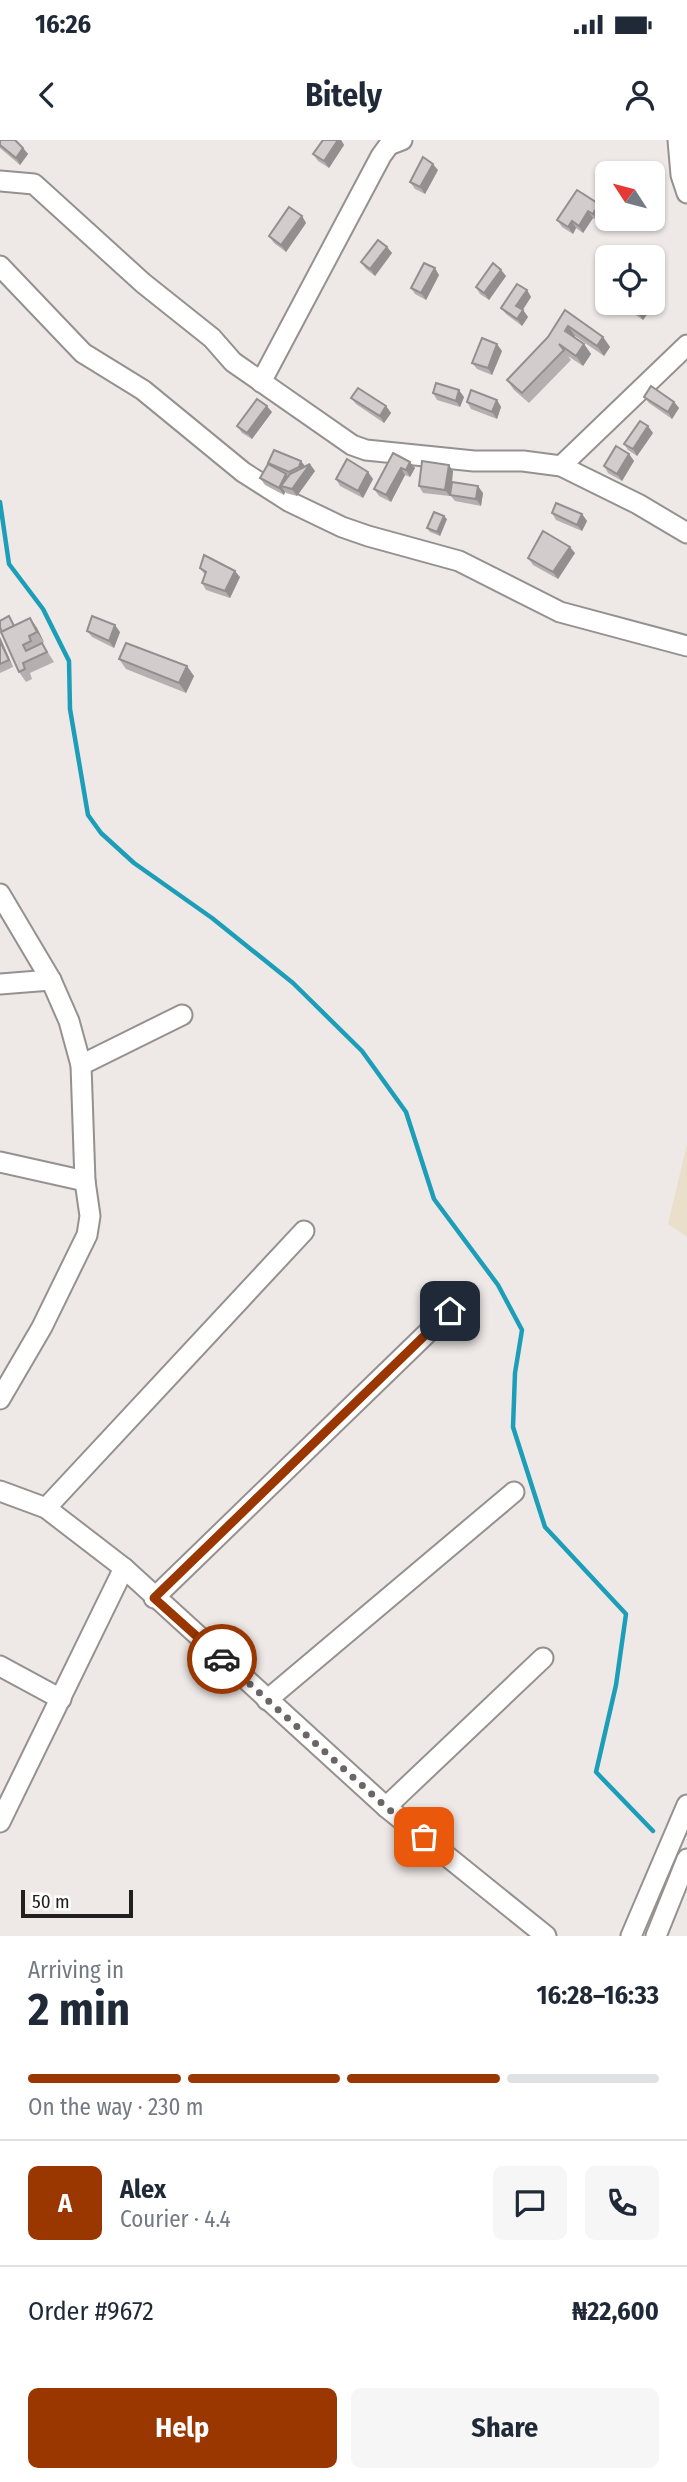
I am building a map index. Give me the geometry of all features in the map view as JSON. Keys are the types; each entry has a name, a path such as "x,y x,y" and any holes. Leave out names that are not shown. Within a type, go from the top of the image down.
{"street":[{"path":"261,382 381,156 389,145 401,140"},
{"path":"676,143 687,193"},
{"path":"0,181 34,184 143,283 212,338 233,362 339,437 366,450 474,461 523,461 561,466 638,504 687,533"},
{"path":"0,266 83,353 143,390 223,457 290,502 355,531 459,561 560,612 687,646"},
{"path":"561,466 687,345"},
{"path":"0,894 51,981 69,1021 81,1065 85,1181 90,1216 87,1235 43,1327 0,1399"},
{"path":"0,984 51,981"},
{"path":"81,1065 182,1015"},
{"path":"0,1162 85,1181"},
{"path":"46,1508 304,1231"},
{"path":"154,1598 450,1311"},
{"path":"0,1491 46,1508 124,1568 386,1807 546,1936"},
{"path":"267,1700 514,1492"},
{"path":"3,1813 124,1568"},
{"path":"386,1807 543,1658"},
{"path":"0,1666 61,1699"},
{"path":"631,1936 687,1805"},
{"path":"656,1936 687,1859"}],"shaded area":[{"path":"687,1144 687,1237 668,1224"}],"building":[{"path":"0,140 15,140 23,148 16,158 0,145"},
{"path":"323,140 338,140 324,161 313,154"},
{"path":"423,157 433,164 420,187 410,182"},
{"path":"577,190 595,201 593,214 588,211 579,226 572,221 568,227 557,220"},
{"path":"289,207 302,216 281,245 269,236"},
{"path":"378,240 387,247 370,269 361,262"},
{"path":"424,263 435,268 421,293 411,288"},
{"path":"493,263 501,270 484,293 476,287"},
{"path":"517,284 527,290 516,306 523,310 517,319 501,308"},
{"path":"565,310 603,337 597,346 568,326 565,331 584,344 576,356 559,344 564,350 522,393 507,380 548,337"},
{"path":"482,338 497,344 488,368 472,363"},
{"path":"436,383 459,390 456,401 433,393"},
{"path":"651,386 674,402 668,412 644,397"},
{"path":"358,388 386,406 380,416 351,398"},
{"path":"471,390 497,400 492,412 467,402"},
{"path":"257,399 267,406 247,433 237,426"},
{"path":"640,421 648,426 633,449 624,444"},
{"path":"616,446 629,454 617,474 604,466"},
{"path":"274,450 301,461 299,467 289,472 268,463"},
{"path":"393,453 410,462 406,470 401,468 386,495 374,489"},
{"path":"347,459 368,472 358,491 336,479"},
{"path":"422,461 449,465 445,490 419,486"},
{"path":"268,464 286,474 279,488 260,478"},
{"path":"310,464 292,489 281,486 290,474"},
{"path":"452,482 478,486 476,499 450,495"},
{"path":"556,503 582,514 577,525 552,513"},
{"path":"434,512 444,516 437,532 427,528"},
{"path":"543,531 570,547 553,572 528,558"},
{"path":"204,555 235,571 225,591 202,583 206,572 200,568"},
{"path":"9,616 14,626 2,632 0,621"},
{"path":"92,616 115,625 109,641 87,631"},
{"path":"30,618 37,632 29,636 31,641 23,645 26,651 42,643 47,652 23,663 25,669 19,672 1,632"},
{"path":"0,641 9,660 0,664"},
{"path":"126,643 187,666 179,683 119,659"}],"waterway":[{"path":"0,502 9,564 43,609 69,661 70,709 88,815 101,833 134,863 212,918 293,983 362,1051 406,1112 434,1199 498,1285 522,1330 515,1373 513,1427 545,1527 626,1614 616,1685 596,1772 653,1831"}],"way so far":[{"path":"222,1659 386,1807 424,1837"}],"route":[{"path":"222,1659 154,1598 450,1311"}]}
